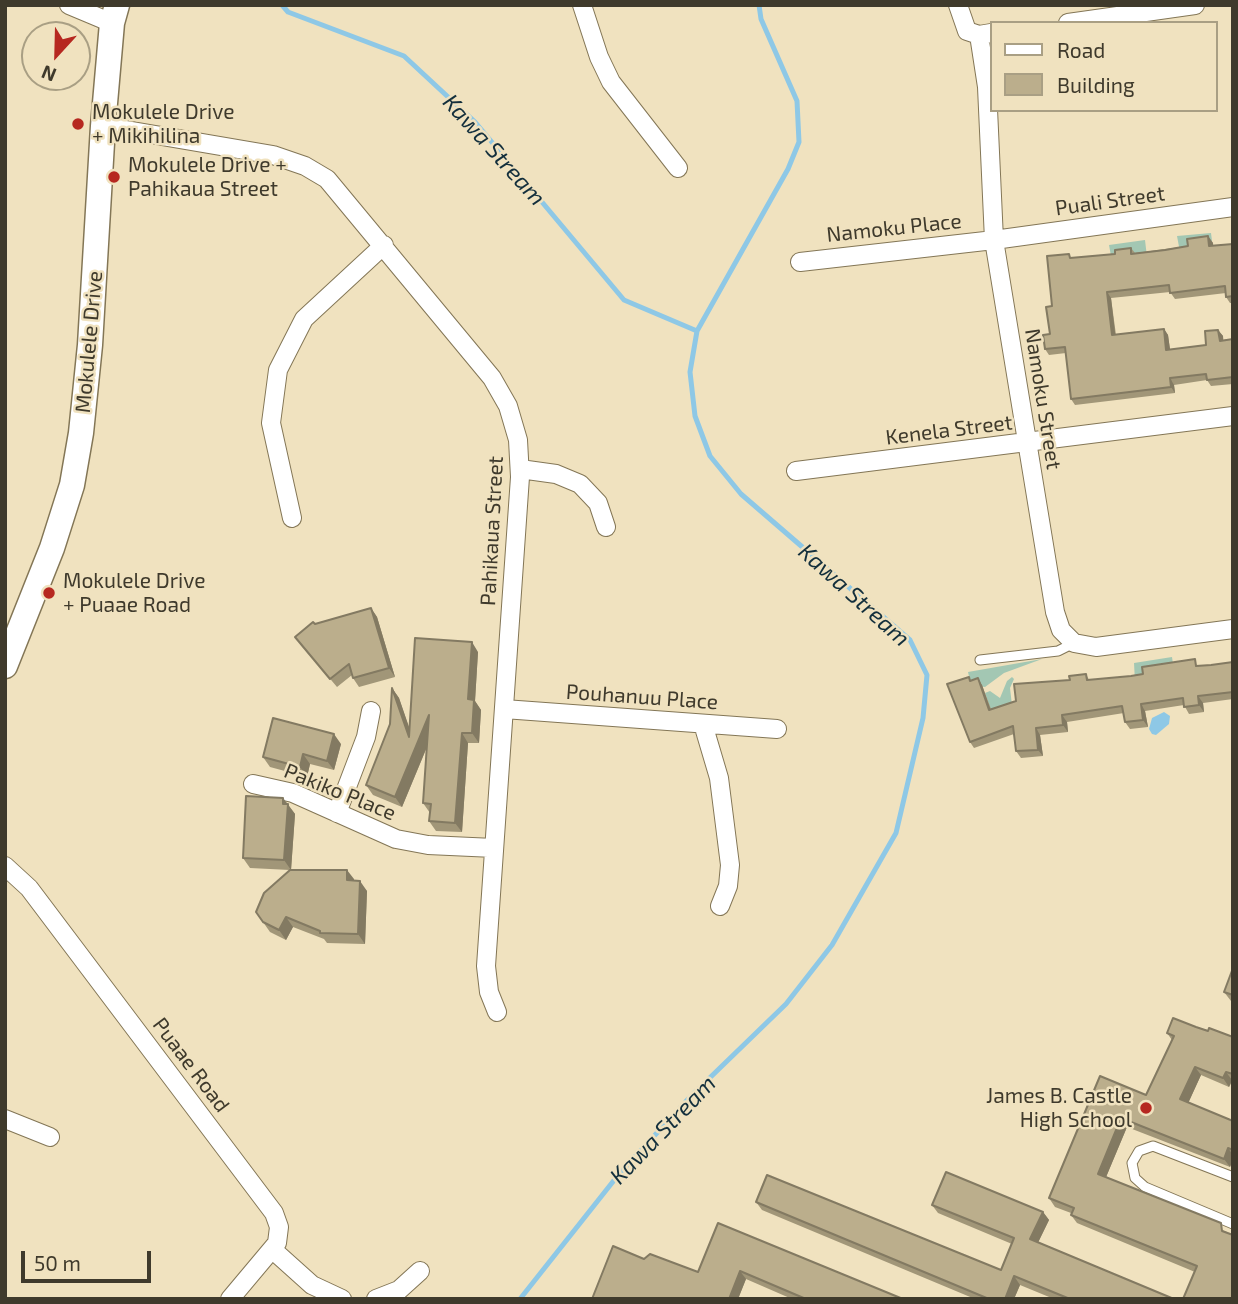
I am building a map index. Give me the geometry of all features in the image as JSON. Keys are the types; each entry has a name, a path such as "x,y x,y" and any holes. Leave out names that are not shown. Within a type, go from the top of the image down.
{"street":[{"path":"69,5 115,14"},
{"path":"582,5 599,57 611,82 678,168"},
{"name":"Namoku Street","path":"958,5 967,31 985,34 994,240 1055,612 1060,630 1074,643"},
{"path":"1082,21 1195,5"},
{"name":"Mokulele Drive","path":"5,666 52,548 74,472 90,345 103,126 115,14"},
{"name":"Pahikaua Street","path":"103,126 273,156 305,166 337,187 501,391 519,440 520,469 486,966 489,992 497,1012"},
{"name":"Puali Street","path":"994,240 1233,207"},
{"name":"Namoku Place","path":"800,262 994,240"},
{"path":"292,518 271,423 278,370 304,319 384,245"},
{"name":"Kenela Street","path":"796,471 1028,444 1233,416"},
{"path":"520,469 556,474 580,484 598,503 606,527"},
{"path":"1074,643 1106,646 1233,629"},
{"name":"Pouhanuu Place","path":"504,709 777,729"},
{"path":"337,813 366,737 371,711"},
{"path":"703,724 719,778 730,865 728,886 720,906"},
{"name":"Pakiko Place","path":"253,784 293,793 396,839 428,845 494,848"},
{"name":"Puaae Road","path":"5,866 29,888 274,1213 279,1234 273,1250"},
{"path":"5,1119 50,1137"},
{"path":"230,1299 273,1250 312,1285 342,1299"},
{"path":"376,1299 399,1290 420,1271"}],"lane":[{"path":"980,660 1058,651 1074,643"},
{"path":"1233,1177 1153,1146 1139,1151 1132,1163 1135,1178 1145,1187 1233,1224"}],"green space":[{"path":"1211,233 1212,241 1190,243 1191,251 1180,252 1177,236"},
{"path":"1145,240 1147,257 1137,258 1136,253 1111,256 1109,245"},
{"path":"1172,657 1176,685 1135,682 1134,663"},
{"path":"1042,659 1004,673 985,687 971,685 968,672"},
{"path":"1012,677 1014,679 1010,688 1013,714 993,717 985,693 990,691 1000,698 1007,681"}],"water":[{"path":"1164,712 1170,716 1169,724 1156,735 1152,734 1149,729 1152,718"}],"building":[{"path":"1208,236 1209,246 1233,244 1233,296 1226,297 1225,286 1170,293 1169,285 1107,292 1112,335 1164,329 1166,350 1206,345 1205,331 1218,330 1220,341 1233,339 1233,377 1207,380 1206,374 1170,378 1171,387 1071,399 1065,347 1045,349 1043,335 1050,334 1046,307 1052,306 1047,256 1069,254 1070,258 1115,254 1115,250 1131,248 1131,254 1165,250 1188,246 1187,239"},
{"path":"371,608 389,668 353,678 349,664 330,679 295,637 313,622 315,624"},
{"path":"415,638 472,642 468,699 474,700 472,733 462,733 455,823 429,821 431,804 423,803 429,715 395,797 366,785 390,724 392,688 409,737"},
{"path":"1195,659 1196,666 1233,662 1233,692 1198,696 1199,705 1184,707 1183,698 1141,704 1143,720 1125,722 1122,706 1062,715 1063,725 1036,728 1038,750 1016,751 1013,726 970,742 947,684 969,677 970,681 978,678 989,710 1016,701 1014,684 1070,680 1069,676 1086,674 1087,680 1131,676 1143,674 1142,667"},
{"path":"273,718 334,734 327,761 303,754 300,767 263,757"},
{"path":"246,796 283,798 283,804 288,804 284,860 243,858"},
{"path":"290,870 347,870 347,880 360,881 358,934 320,933 286,917 279,930 263,922 256,912 264,893"},
{"path":"1233,968 1233,995 1224,992"},
{"path":"1173,1018 1233,1037 1233,1074 1226,1072 1223,1078 1195,1067 1180,1099 1233,1121 1233,1150 1228,1148 1224,1159 1121,1118 1098,1174 1221,1223 1222,1231 1233,1235 1233,1299 1183,1299 1197,1266 1071,1215 1074,1208 1049,1198 1100,1076 1146,1095 1174,1036 1167,1033"},
{"path":"946,1172 1043,1212 1030,1239 1174,1299 1070,1299 1014,1276 1005,1299 989,1299 756,1202 767,1175 1001,1270 1014,1238 932,1205"},
{"path":"718,1223 903,1299 806,1299 740,1271 729,1299 592,1299 613,1246 644,1259 650,1254 698,1272"}],"waterway":[{"name":"Kawa Stream","path":"282,5 288,12 404,56 475,122 624,300 697,331 690,372 695,416 710,456 741,494 910,640 927,675 923,718 896,833 832,945 786,1004 691,1096 619,1174 520,1299"},
{"path":"697,331 788,169 799,142 797,101 761,19 759,5"}],"place":[{"name":"Mokulele Drive + Mikihilina","path":"78,124"},
{"name":"Mokulele Drive + Pahikaua Street","path":"114,177"},
{"name":"Mokulele Drive + Puaae Road","path":"49,593"},
{"name":"James B. Castle High School","path":"1146,1108"}]}
